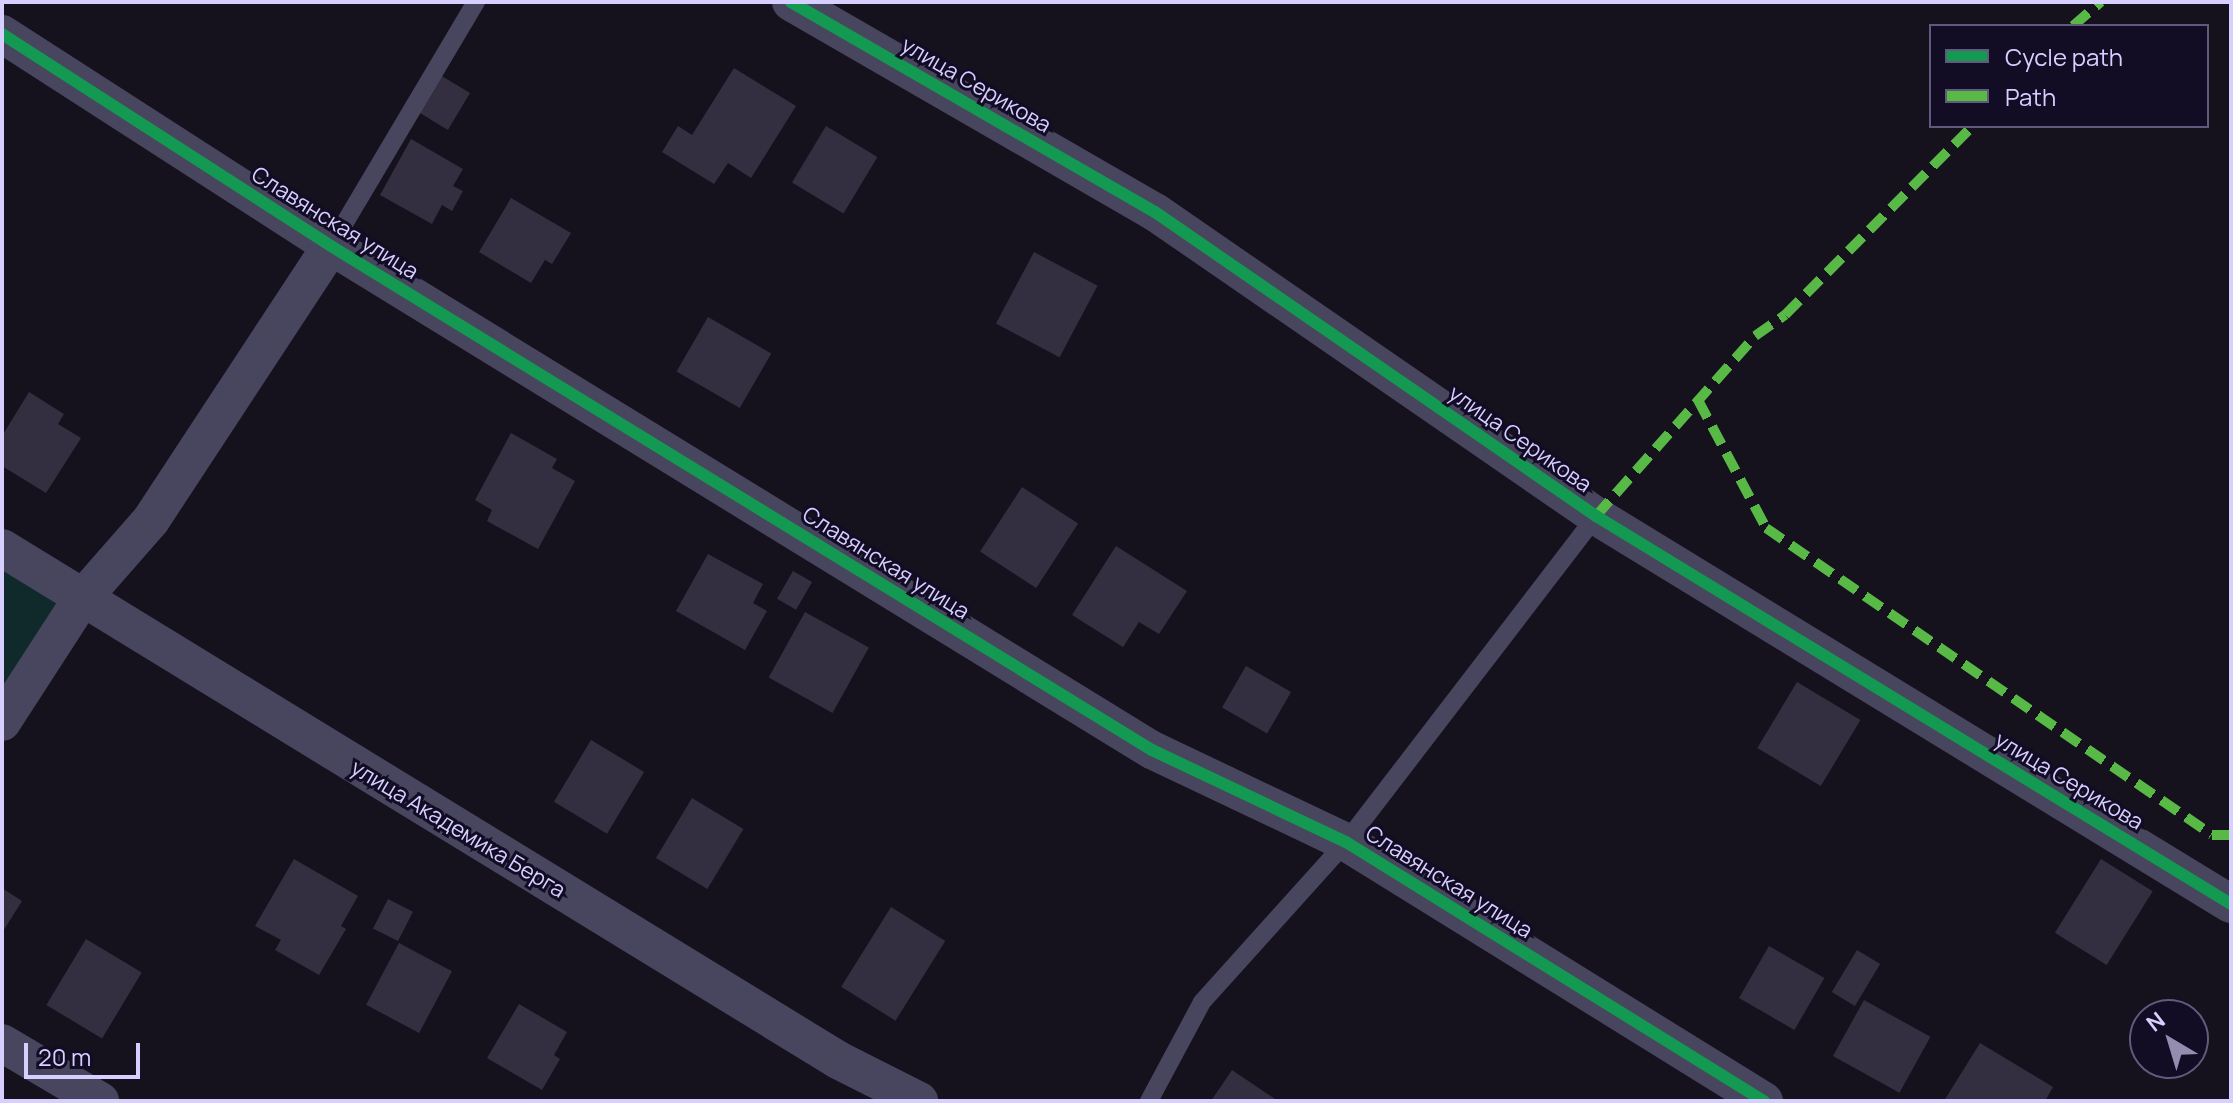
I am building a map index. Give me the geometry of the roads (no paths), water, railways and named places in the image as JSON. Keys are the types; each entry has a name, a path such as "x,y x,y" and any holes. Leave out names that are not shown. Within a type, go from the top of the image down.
{"street":[{"name":"улица Серикова","path":"791,2 1155,212 1596,516 2231,904"},
{"name":"Славянская улица","path":"2,34 331,246 1152,750 1346,842 1764,1101"},
{"path":"2,722 81,600 151,520 331,246"},
{"name":"улица Академика Берга","path":"2,548 81,600 838,1060 919,1101"},
{"path":"2,1043 100,1101"}],"lane":[{"path":"331,246 476,2"},
{"path":"1149,1101 1202,1002 1346,842 1596,516"}]}
